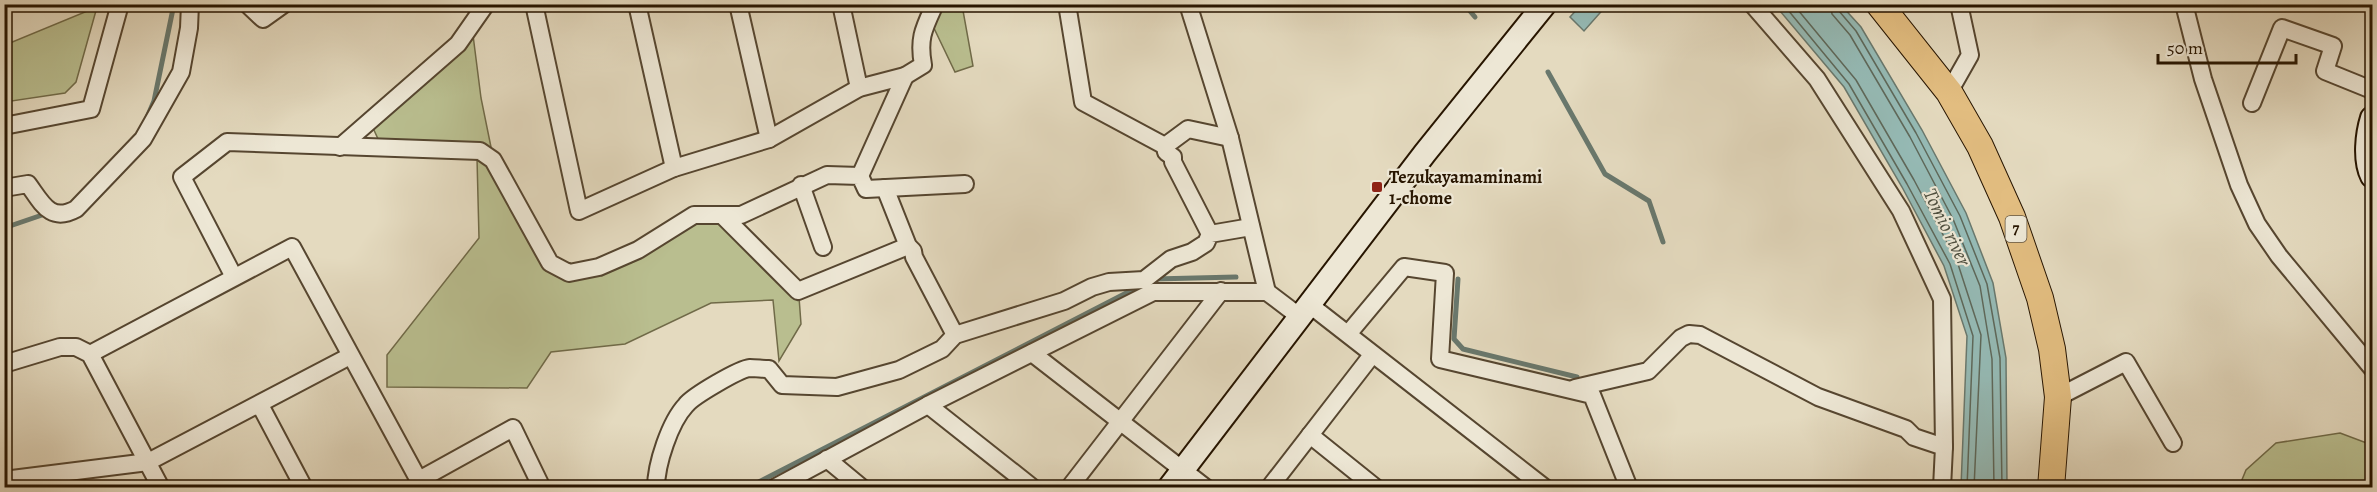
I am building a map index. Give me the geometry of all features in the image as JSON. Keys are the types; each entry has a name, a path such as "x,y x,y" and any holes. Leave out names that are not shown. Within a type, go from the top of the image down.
{"main road":[{"name":"7","path":"1879,4 1949,92 1980,146 2012,217 2040,298 2052,349 2058,397 2051,488"}],"street":[{"path":"4,126 91,109 120,4"},
{"path":"4,188 28,184 48,210 57,214 68,214 76,209 143,139 181,72 189,28 190,4"},
{"path":"247,4 263,19 284,4"},
{"path":"340,147 458,44 486,4"},
{"path":"534,4 579,211 674,168 769,139 859,88 905,76 923,65 920,48 921,35 935,4"},
{"path":"637,4 674,168"},
{"path":"738,4 769,139"},
{"path":"841,4 859,88"},
{"path":"1067,4 1083,102 1165,146"},
{"path":"1188,4 1230,138 1267,292"},
{"path":"1752,4 1817,79 1901,212 1942,299 1944,447 1942,488"},
{"path":"1949,92 1970,55 1959,4"},
{"path":"2184,4 2203,79 2239,185 2257,224 2279,256 2373,369"},
{"path":"1176,479 1425,153 1542,6"},
{"path":"2252,103 2282,28 2333,46 2325,71 2373,90"},
{"path":"905,76 860,176 866,189 965,183"},
{"path":"2373,118 2367,132 2369,170 2373,176"},
{"path":"1165,146 1188,129 1230,138"},
{"path":"234,277 182,177 227,142 480,151 493,160 550,262 569,273 599,267 619,259 694,216 741,214 827,175 860,176"},
{"path":"1165,146 1166,152 1173,157 1173,162 1210,234"},
{"path":"801,185 823,247"},
{"path":"885,188 908,246 913,251 955,335"},
{"path":"722,215 798,291 908,246"},
{"path":"1210,234 1251,228"},
{"path":"774,488 928,405 1032,353 1149,286 1171,260 1192,252 1206,243 1210,234"},
{"path":"90,354 292,247 421,484 513,428 542,488"},
{"path":"1348,334 1404,267 1445,273 1440,358 1592,395 1629,488"},
{"path":"656,488 656,476 664,448 685,406 694,397 748,368 769,369 782,385 837,387 899,370 942,349 955,335 1064,301 1092,287 1109,282 1221,291 1267,292 1348,334 1545,488"},
{"path":"1069,488 1221,291"},
{"path":"1569,390 1648,371 1681,338 1689,334 1700,334 1818,397 1906,429 1914,437 1944,447"},
{"path":"4,364 60,346 76,347 90,354 161,488"},
{"path":"1032,353 1120,422 1176,479 1206,488"},
{"path":"1269,488 1372,355"},
{"path":"4,480 148,462 350,356"},
{"path":"2058,397 2126,362 2173,443"},
{"path":"260,405 303,488"},
{"path":"928,405 1033,488"},
{"path":"1310,435 1376,488"},
{"path":"827,459 862,488"}],"green space":[{"path":"943,5 962,5 973,66 955,72 932,24"},
{"path":"97,7 76,82 65,93 5,102 5,45"},
{"path":"473,35 481,98 492,152 379,141 373,128 458,55"},
{"path":"477,158 488,164 559,275 695,222 716,221 725,226 799,297 801,324 779,361 773,300 711,303 625,344 551,352 527,388 387,387 387,355 479,238"},
{"path":"2340,433 2372,445 2372,487 2239,487 2246,470 2276,443"}],"water":[{"path":"1581,5 1607,5 1584,31 1570,17"},
{"name":"Tomio river","path":"1775,5 1841,5 1861,27 1922,130 1966,213 1993,283 2006,358 2007,487 1961,487 1967,336 1944,266 1902,187 1844,87"}],"waterway":[{"path":"145,122 154,101 174,4"},
{"path":"1464,4 1475,17"},
{"path":"1548,72 1605,174 1649,201 1663,242"},
{"path":"4,228 48,213"},
{"path":"1154,279 1236,277"},
{"path":"1458,279 1454,339 1463,349 1577,377"},
{"path":"747,488 1138,287"}],"place":[{"name":"Tezukayamaminami 1-chome","path":"1377,187"}]}
